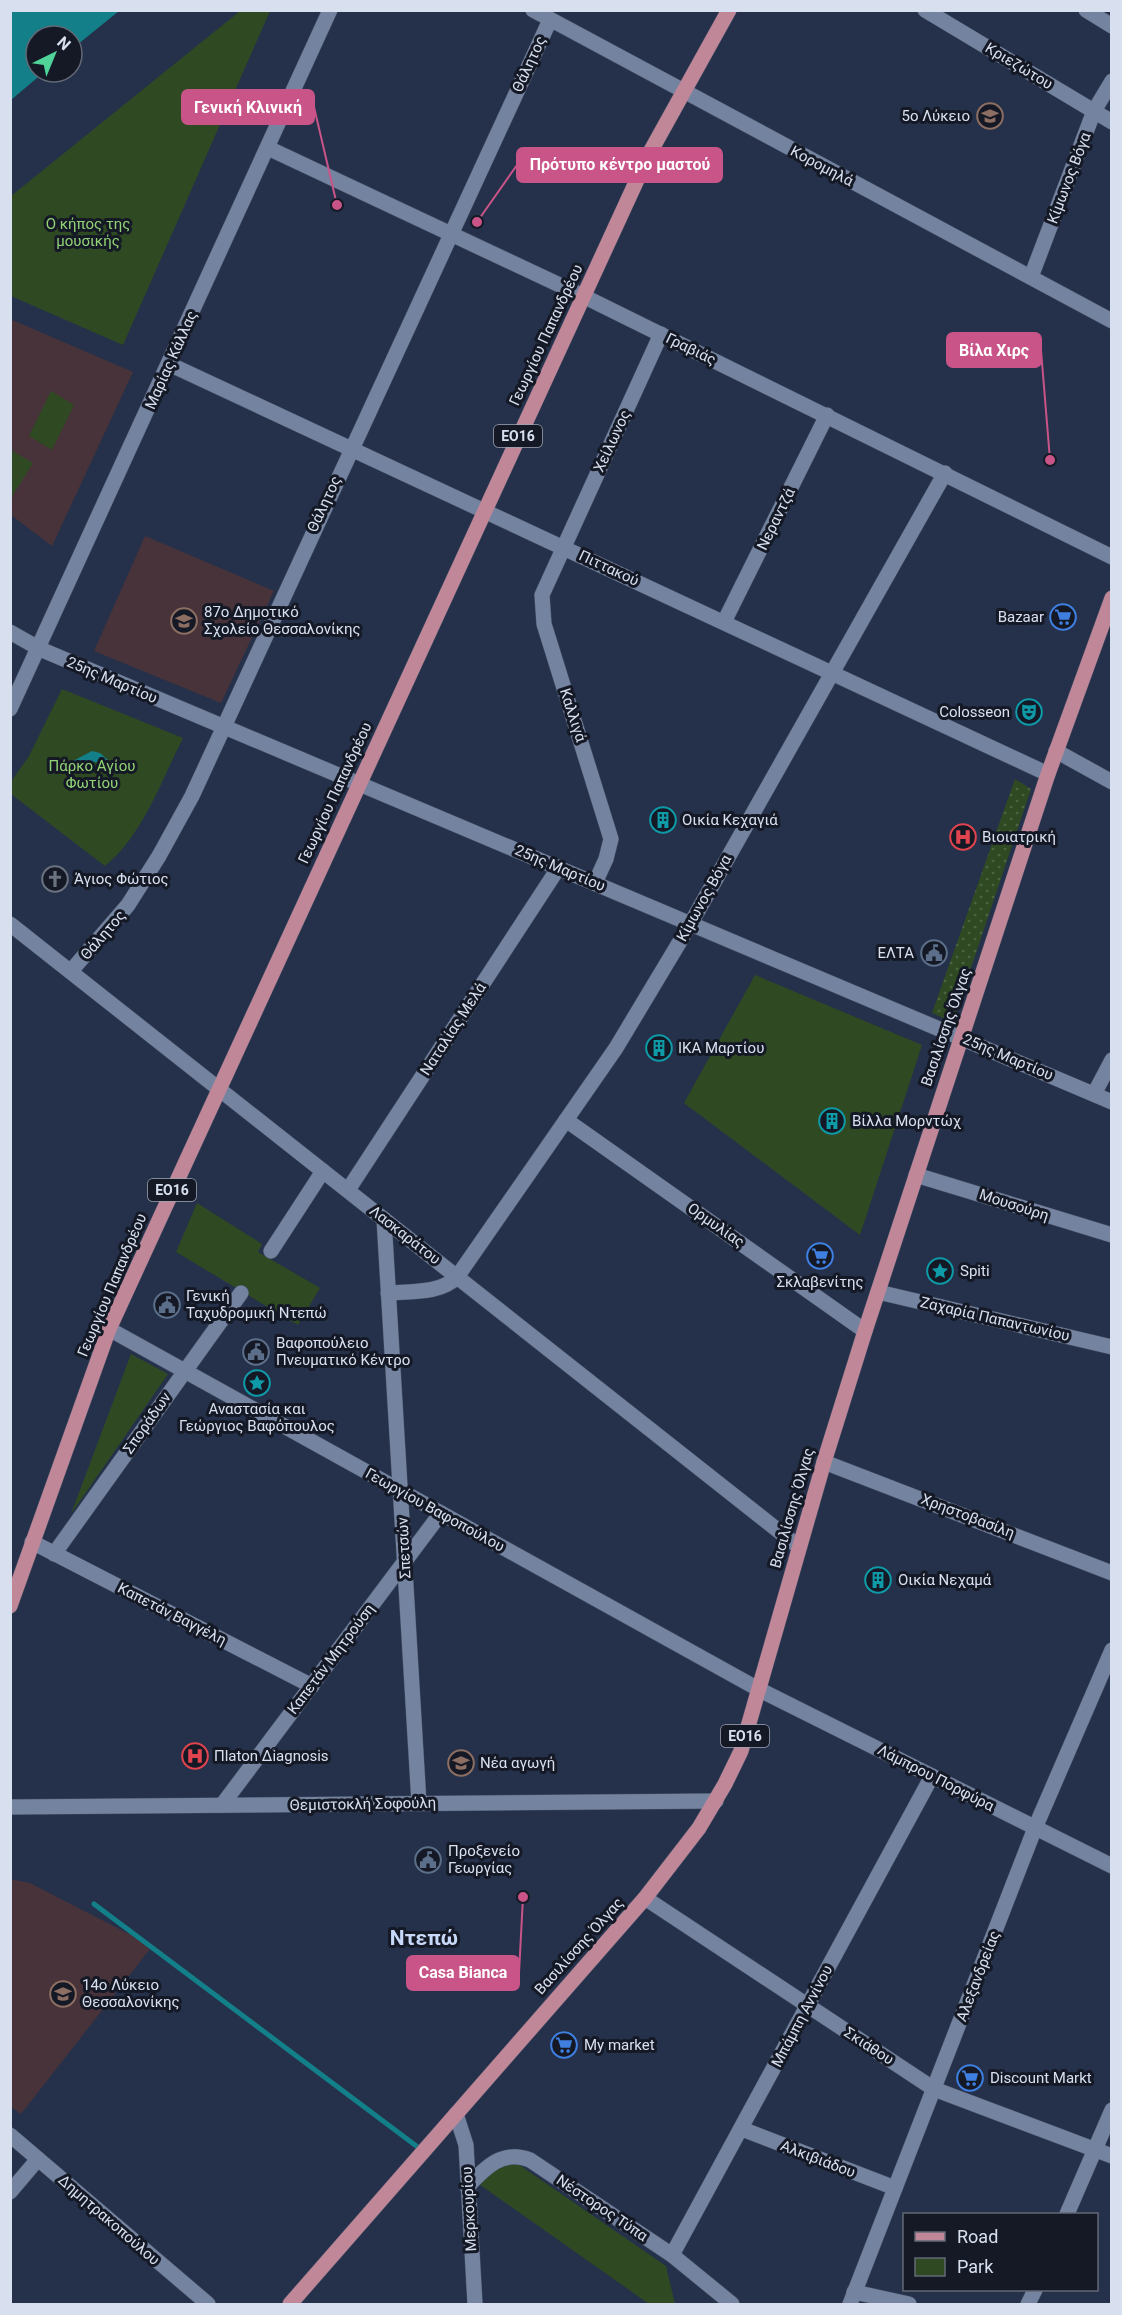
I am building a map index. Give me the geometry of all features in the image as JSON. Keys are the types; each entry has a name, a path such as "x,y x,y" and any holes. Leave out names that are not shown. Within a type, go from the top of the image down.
{"main road":[{"name":"Γεωργίου Παπανδρέου","path":"10,1606 110,1329 218,1088 648,156 729,10"},
{"name":"Βασιλίσσης Όλγας","path":"290,2304 645,1898 682,1851 716,1801 741,1750 824,1461 865,1331 1048,774 1112,598"}],"street":[{"name":"Μαρίας Κάλλας","path":"10,709 40,649 330,10"},
{"name":"Κορομηλά","path":"533,10 1112,321"},
{"name":"Κριεζώτου","path":"925,10 1112,122"},
{"path":"1086,10 1112,26"},
{"name":"Θάλητος","path":"71,972 110,928 146,879 192,796 350,448 550,20"},
{"name":"Κίμωνος Βόγα","path":"1030,277 1094,111 1112,81"},
{"name":"Γραβιάς","path":"268,148 583,296 1112,557"},
{"name":"Χείλωνος","path":"563,547 661,334"},
{"name":"Πιττακού","path":"169,364 1048,774"},
{"name":"Νεραντζά","path":"724,622 827,415"},
{"name":"Κίμωνος Βόγα","path":"457,1277 616,1048 691,923 830,672 945,473"},
{"name":"Καλλιγά","path":"563,547 542,596 542,611 609,829 610,849 595,883"},
{"name":"25ης Μαρτίου","path":"10,632 40,649 1112,1102"},
{"path":"1056,751 1112,782"},
{"name":"Ναταλίας Μελά","path":"348,1190 559,867"},
{"name":"Λασκαράτου","path":"10,924 799,1547"},
{"path":"1094,1094 1112,1060"},
{"name":"Ορμυλίας","path":"566,1120 865,1331"},
{"path":"271,1251 323,1171"},
{"name":"Μουσούρη","path":"916,1175 1112,1235"},
{"name":"Σπετσών","path":"384,1219 419,1803"},
{"path":"388,1293 433,1290 450,1284 457,1277"},
{"name":"Ζαχαρία Παπαντωνίου","path":"878,1292 1112,1347"},
{"name":"Σποράδων","path":"54,1554 241,1293"},
{"name":"Γεωργίου Βαφοπούλου","path":"110,1329 760,1690"},
{"name":"Χρηστοβασίλη","path":"824,1461 1112,1573"},
{"name":"Καπετάν Μητρούση","path":"222,1805 441,1514"},
{"name":"Καπετάν Βαγγέλη","path":"32,1542 312,1686"},
{"name":"Αλεξανδρείας","path":"852,2298 1035,1828 1112,1650"},
{"name":"Λάμπρου Πορφύρα","path":"760,1690 1112,1866"},
{"name":"Μπάμπη Αννίνου","path":"672,2255 932,1776"},
{"name":"Θεμιστοκλή Σοφούλη","path":"10,1807 716,1801"},
{"name":"Σκιάθου","path":"645,1898 934,2089 1112,2156"},
{"path":"1067,2213 1112,2110"},
{"name":"Μερκουρίου","path":"456,2114 466,2145 475,2304"},
{"name":"Αλκιβιάδου","path":"742,2129 895,2188"},
{"name":"Δημητρακοπούλου","path":"10,2135 208,2304"},
{"name":"Νέστορος Τύπα","path":"467,2187 484,2170 501,2158 522,2157 543,2168 672,2255 732,2304"},
{"path":"10,2192 38,2159"},
{"path":"852,2298 909,2304"}],"shaded area":[{"path":"11,10 119,10 84,39 84,24 24,24 24,84 30,84 11,100"},
{"path":"10,319 133,372 52,546 11,515"},
{"name":"87ο Δημοτικό Σχολείο Θεσσαλονίκης","path":"145,536 274,591 221,703 94,651"},
{"path":"92,751 100,753 108,760 101,763 86,761 81,770 74,770 73,761"},
{"name":"14ο Λύκειο Θεσσαλονίκης","path":"10,1879 30,1883 131,1935 150,1949 21,2114 10,2106"}],"green space":[{"name":"Ο κήπος της μουσικής","path":"240,11 270,11 123,345 11,296 11,196"},
{"path":"51,391 74,405 52,450 29,436"},
{"path":"11,450 33,463 11,498"},
{"name":"Πάρκο Αγίου Φωτίου","path":"62,689 183,738 141,823 130,839 105,866 11,794 10,783 29,756"},
{"path":"1015,779 1031,789 953,1022 932,1013"},
{"path":"755,975 922,1045 860,1235 684,1103"},
{"path":"197,1203 262,1244 258,1252 320,1288 298,1325 176,1252"},
{"path":"131,1354 168,1374 71,1514"},
{"path":"515,2162 666,2266 675,2304 649,2304 479,2184 495,2169"}],"waterway":[{"path":"94,1904 423,2151"}],"place":[{"name":"5ο Λύκειο","path":"990,116"},
{"name":"Γενική Κλινική","path":"337,205"},
{"name":"Πρότυπο κέντρο μαστού","path":"477,222"},
{"name":"Βίλα Χιρς","path":"1050,460"},
{"name":"Bazaar","path":"1063,617"},
{"name":"87ο Δημοτικό Σχολείο Θεσσαλονίκης","path":"184,621"},
{"name":"Colosseon","path":"1029,712"},
{"name":"Οικία Κεχαγιά","path":"663,820"},
{"name":"Βιοιατρική","path":"963,837"},
{"name":"Άγιος Φώτιος","path":"55,879"},
{"name":"ΕΛΤΑ","path":"934,953"},
{"name":"ΙΚΑ Μαρτίου","path":"659,1048"},
{"name":"Βίλλα Μορντώχ","path":"832,1121"},
{"name":"Σκλαβενίτης","path":"820,1256"},
{"name":"Spiti","path":"940,1271"},
{"name":"Γενική Ταχυδρομική Ντεπώ","path":"167,1305"},
{"name":"Βαφοπούλειο Πνευματικό Κέντρο","path":"256,1352"},
{"name":"Αναστασία και Γεώργιος Βαφόπουλος","path":"257,1383"},
{"name":"Οικία Νεχαμά","path":"878,1580"},
{"name":"Πlaton Δiagnosis","path":"195,1756"},
{"name":"Νέα αγωγή","path":"461,1763"},
{"name":"Προξενείο Γεωργίας","path":"428,1860"},
{"name":"Casa Bianca","path":"523,1897"},
{"name":"14ο Λύκειο Θεσσαλονίκης","path":"63,1994"},
{"name":"My market","path":"564,2045"},
{"name":"Discount Markt","path":"970,2078"}],"district":[{"name":"Ντεπώ","path":"424,1938"}]}
